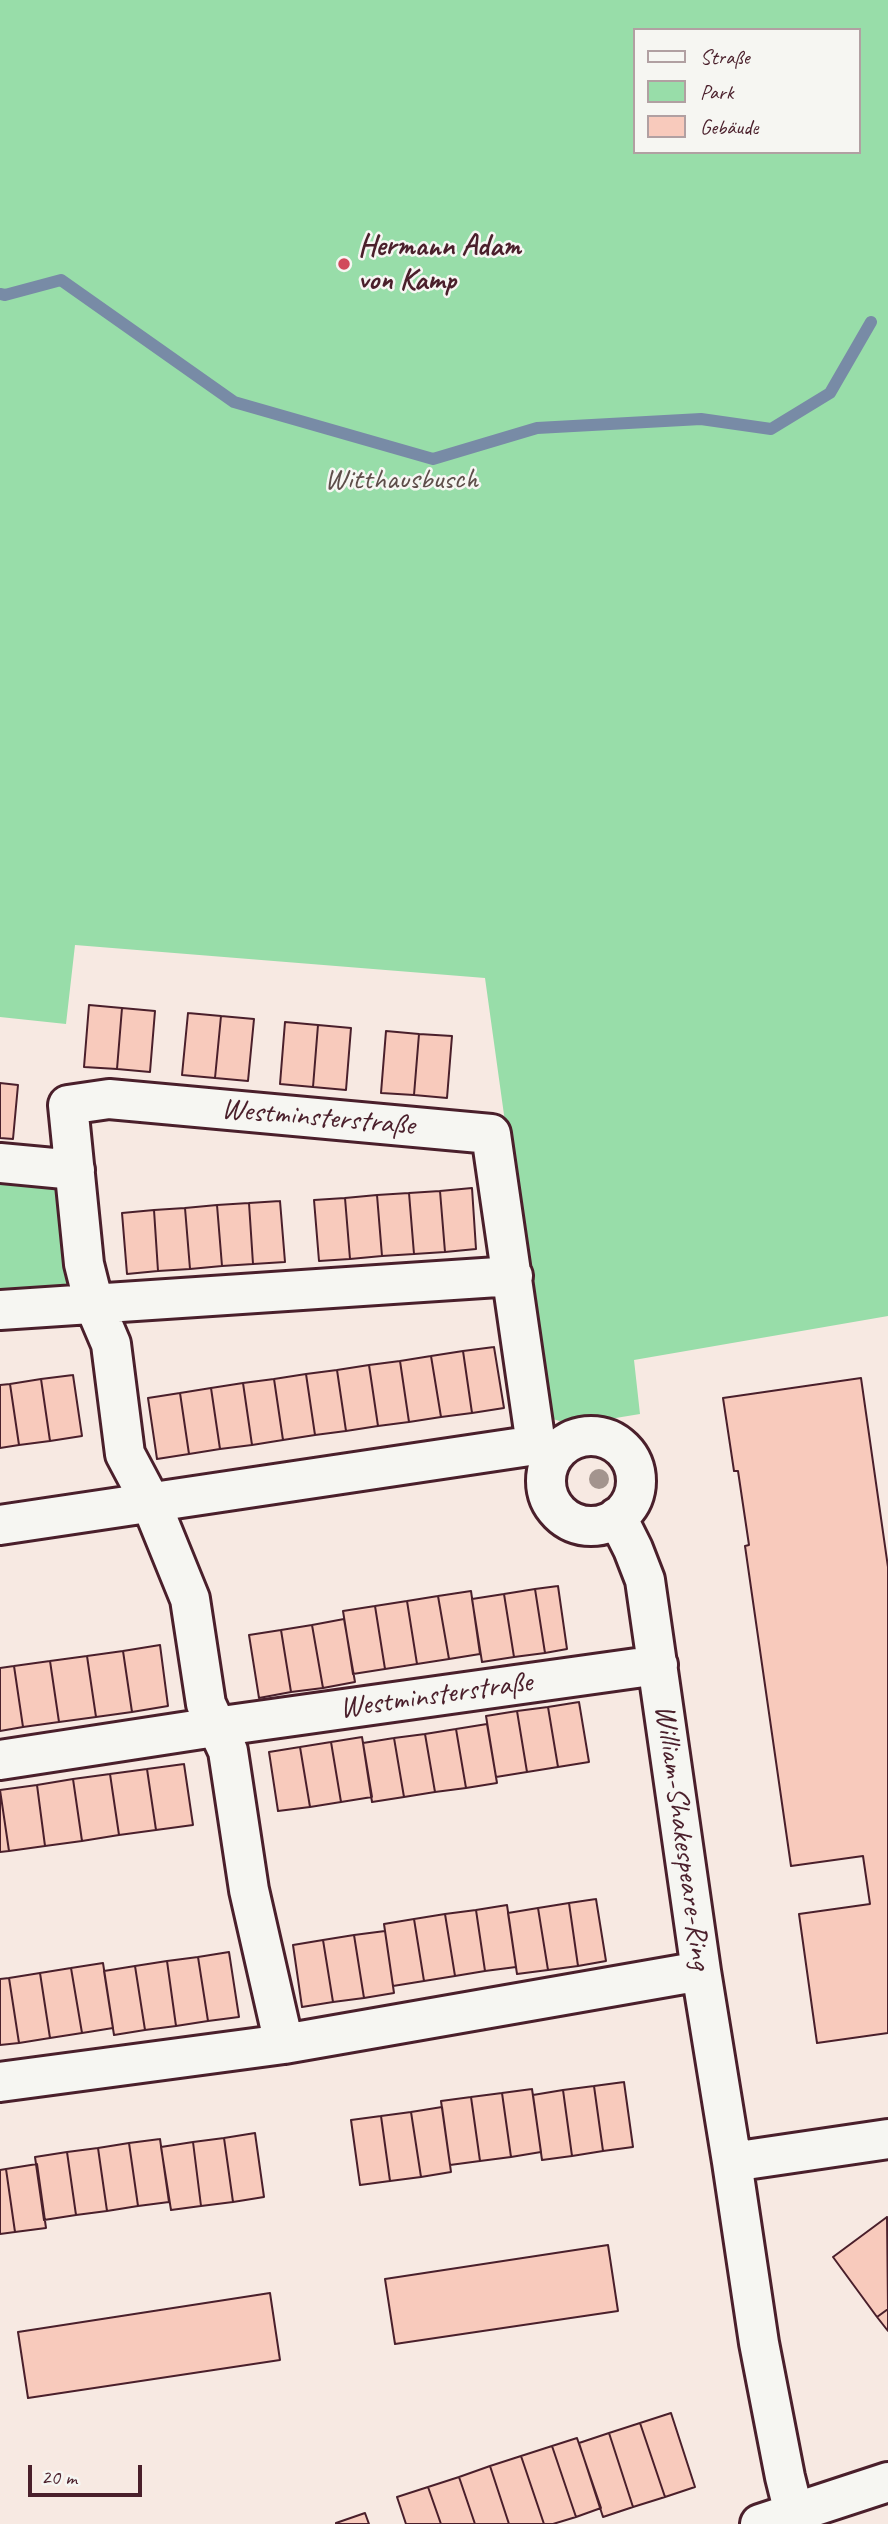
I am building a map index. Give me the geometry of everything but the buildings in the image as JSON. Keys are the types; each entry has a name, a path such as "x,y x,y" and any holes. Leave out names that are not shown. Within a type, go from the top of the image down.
{"street":[{"name":"Westminsterstraße","path":"284,2044 249,1891 228,1751 206,1704 190,1599 151,1503 125,1454 111,1344 94,1304 84,1264 68,1105 109,1099 491,1135 544,1451 548,1495 554,1507 564,1517 577,1524 591,1526 617,1517"},
{"path":"0,1163 75,1170"},
{"path":"0,1310 513,1276"},
{"path":"0,1525 544,1451 586,1436 612,1441 630,1458 635,1482 633,1495 627,1508 617,1517"},
{"name":"William-Shakespeare-Ring","path":"617,1517 645,1580 701,1971 759,2343 785,2477 777,2518"},
{"name":"Westminsterstraße","path":"0,1760 658,1665"},
{"path":"0,2082 284,2044 701,1971"},
{"path":"732,2162 888,2139"},
{"path":"777,2518 888,2482"}],"green space":[{"name":"Witthausbusch","path":"0,0 888,0 888,1316 634,1360 640,1414 573,1425 546,1417 485,978 75,945 66,1024 0,1017"},
{"path":"0,1174 47,1178 60,1192 69,1294 0,1296"}],"waterway":[{"path":"0,294 61,280 234,402 433,459 537,428 701,419 771,429 830,393 871,322"}],"place":[{"name":"Hermann Adam von Kamp","path":"344,264"}]}
